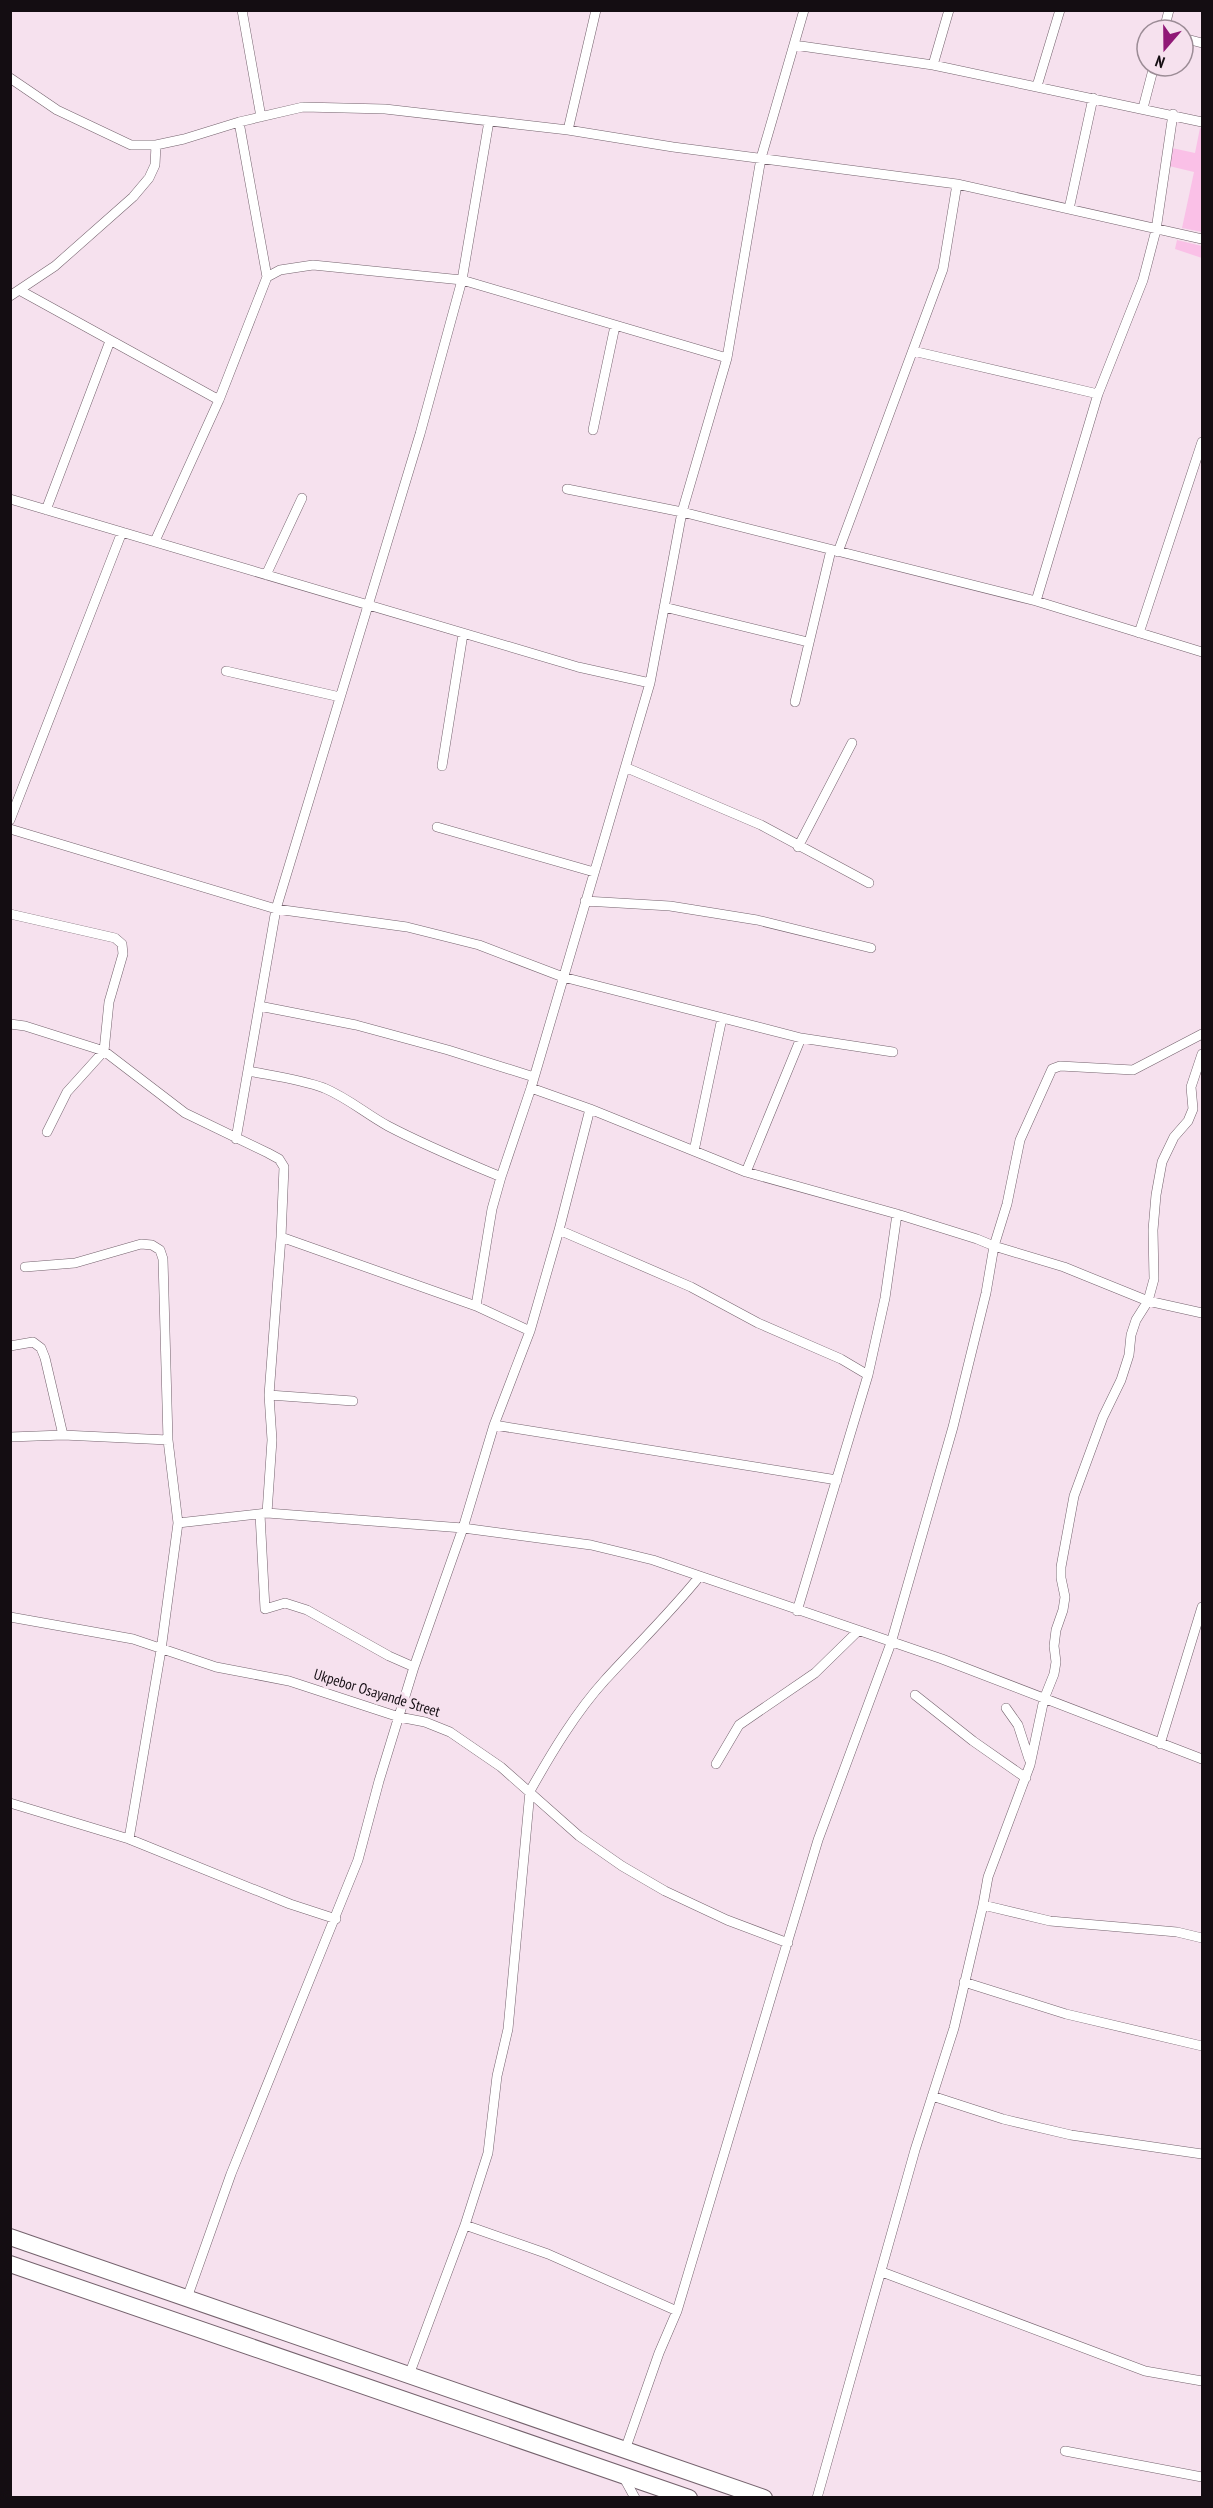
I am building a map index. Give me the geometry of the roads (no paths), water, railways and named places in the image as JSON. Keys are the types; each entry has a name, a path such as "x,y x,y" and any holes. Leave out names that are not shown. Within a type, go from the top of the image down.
{"highway":[{"path":"10,2237 764,2498"},
{"path":"10,2264 689,2498"}],"street":[{"path":"242,10 261,117"},
{"path":"568,130 596,10"},
{"path":"476,1306 492,1209 531,1088 585,901 627,768 650,683 682,512 727,358 762,158 804,10"},
{"path":"933,65 949,10"},
{"path":"1037,86 1060,10"},
{"path":"794,45 933,65 1203,122"},
{"path":"10,78 57,110 131,145 156,145 303,107 385,109 568,130 957,184 1203,239"},
{"path":"1143,108 1151,78"},
{"path":"1069,209 1093,98"},
{"path":"1036,601 1098,394 1143,280 1156,230 1173,114"},
{"path":"236,1139 276,909 420,434 462,280 489,121"},
{"path":"155,541 219,400 267,277 239,122"},
{"path":"10,296 21,291 55,266 133,197 149,178 155,165 156,145"},
{"path":"795,702 808,642 834,551 943,269 957,184"},
{"path":"267,277 280,270 313,265 462,280 727,358"},
{"path":"21,291 219,400"},
{"path":"593,430 615,326"},
{"path":"46,510 110,341"},
{"path":"913,351 1098,394"},
{"path":"1139,633 1203,442"},
{"path":"567,489 682,512 1036,601 1203,652"},
{"path":"266,575 302,498"},
{"path":"10,500 578,667 650,683"},
{"path":"10,820 122,532"},
{"path":"664,607 808,642"},
{"path":"442,766 463,634"},
{"path":"226,671 340,697"},
{"path":"798,847 852,743"},
{"path":"627,768 761,825 798,847 869,883"},
{"path":"436,827 594,872"},
{"path":"10,830 276,909 407,927 479,945 563,977 722,1018 801,1038 893,1052"},
{"path":"585,901 669,906 757,920 871,948"},
{"path":"10,914 115,938 122,944 123,954 109,1002 104,1051 67,1092 47,1132"},
{"path":"259,1006 356,1026 448,1050 534,1077"},
{"path":"694,1151 722,1018"},
{"path":"10,1024 25,1026 104,1051 185,1113 279,1159 284,1167 269,1395 272,1440 264,1513 265,1610 285,1603 307,1610 388,1656 414,1667"},
{"path":"625,2450 676,2311 818,1840 891,1643 953,1427 986,1293 994,1246 1007,1204 1020,1140 1052,1069 1060,1065 1133,1070 1203,1034"},
{"path":"746,1172 801,1038"},
{"path":"817,2498 932,2096 954,2028 988,1877 1030,1765 1044,1699 1056,1662 1054,1646 1056,1630 1065,1597 1061,1567 1074,1496 1103,1417 1121,1380 1136,1320 1148,1301 1154,1279 1153,1230 1162,1162 1174,1137 1188,1121 1193,1109 1191,1087 1203,1054"},
{"path":"248,1071 322,1087 347,1098 383,1123 412,1138 501,1177"},
{"path":"531,1088 590,1109 746,1172 977,1239 1064,1267 1148,1301 1203,1313"},
{"path":"187,2298 231,2174 358,1860 414,1667 463,1528 494,1425 530,1331 590,1109"},
{"path":"797,1611 868,1375 885,1298 897,1214"},
{"path":"559,1230 691,1287 759,1323 841,1359 868,1375"},
{"path":"281,1237 476,1306 530,1331"},
{"path":"25,1267 75,1263 141,1244 152,1245 160,1250 163,1259 168,1440 178,1523 161,1650 129,1839"},
{"path":"10,1346 33,1342 40,1348 45,1358 63,1435"},
{"path":"269,1395 353,1401"},
{"path":"494,1425 837,1480"},
{"path":"10,1437 63,1435 168,1440"},
{"path":"178,1523 264,1513 463,1528 622,1551 942,1659 1203,1759"},
{"path":"410,2375 465,2225 488,2153 497,2076 508,2029 530,1791 552,1753 604,1681 671,1612 699,1577"},
{"path":"1160,1744 1203,1607"},
{"name":"Ukpebor Osayande Street","path":"10,1617 133,1639 216,1667 289,1681 399,1717 425,1722 450,1732 501,1767 579,1836 665,1891 727,1920 788,1942"},
{"path":"716,1764 739,1725 815,1673 858,1631"},
{"path":"915,1695 1026,1778"},
{"path":"1006,1708 1018,1725 1030,1765"},
{"path":"10,1803 129,1839 290,1904 336,1919"},
{"path":"982,1905 1050,1921 1176,1932 1203,1938"},
{"path":"964,1982 1066,2014 1203,2046"},
{"path":"932,2096 1003,2119 1071,2135 1203,2154"},
{"path":"465,2225 548,2254 676,2311"},
{"path":"882,2272 1145,2371 1203,2381"},
{"path":"1065,2451 1203,2477"},
{"path":"620,2473 635,2498"}]}
